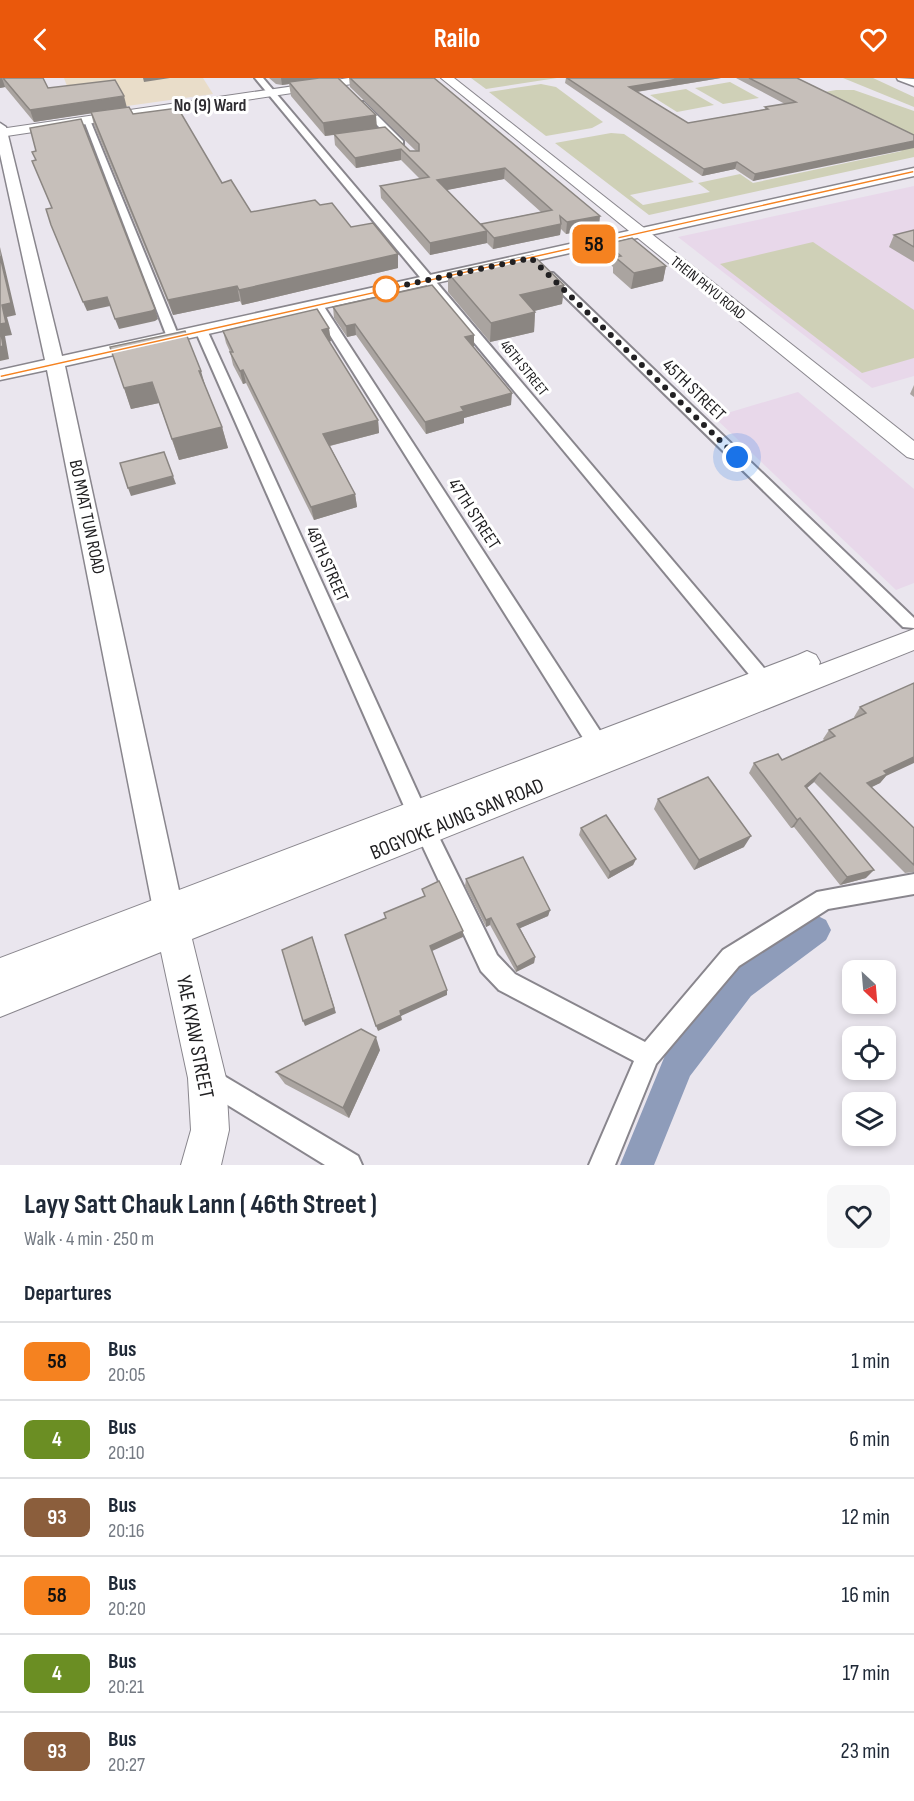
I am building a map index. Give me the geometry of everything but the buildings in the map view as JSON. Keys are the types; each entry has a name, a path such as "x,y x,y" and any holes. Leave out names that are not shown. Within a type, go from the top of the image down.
{"main road":[{"path":"0,131 274,94 340,84 353,79 372,78"},
{"name":"THEIN PHYU ROAD","path":"447,78 914,452"},
{"path":"902,78 914,84"},
{"name":"BO MYAT TUN ROAD","path":"0,131 55,363 170,920"},
{"path":"0,375 914,172"},
{"name":"BOGYOKE AUNG SAN ROAD","path":"422,822 597,744 763,679 912,628"},
{"name":"BOGYOKE AUNG SAN ROAD","path":"0,975 170,920 912,628"},
{"name":"BOGYOKE AUNG SAN ROAD","path":"0,999 170,920"},
{"name":"YAE KYAW STREET","path":"170,920 207,1078 210,1130 201,1165"}],"street":[{"name":"46TH STREET","path":"259,78 321,143 430,280 763,679"},
{"path":"340,84 349,93"},
{"path":"357,101 408,151"},
{"path":"86,120 173,337"},
{"path":"378,133 388,132"},
{"name":"45TH STREET","path":"531,258 912,628"},
{"name":"47TH STREET","path":"318,305 597,744"},
{"name":"48TH STREET","path":"201,330 422,822 489,963 507,982 648,1056"},
{"path":"602,1165 648,1056 731,958 824,899 914,884"},
{"path":"207,1078 349,1165"}],"shaded area":[{"path":"64,78 203,78 213,94 77,113"},
{"path":"914,186 914,376 872,388 678,237"},
{"path":"798,392 914,489 914,583 896,590 714,417"}],"green space":[{"path":"471,78 557,78 486,89"},
{"path":"843,78 873,78 914,97 914,107"},
{"path":"730,82 759,98 723,104 695,88"},
{"path":"541,84 556,87 603,122 592,128 546,136 489,92"},
{"path":"686,89 714,105 677,112 650,95"},
{"path":"854,90 914,111 914,135 819,93"},
{"path":"611,133 624,134 694,182 630,195 643,205 710,192 698,183 740,174 753,183 902,151 890,144 914,139 914,157 649,215 555,143"},
{"path":"813,242 914,310 914,358 862,373 720,264"}],"waterway":[{"path":"637,1165 678,1065 740,985 816,930"}],"bus line":[{"name":"58","path":"0,375 914,172"}],"district":[{"name":"No (9) Ward","path":"210,105"}],"route":[{"path":"386,289 531,258 737,457"}]}
